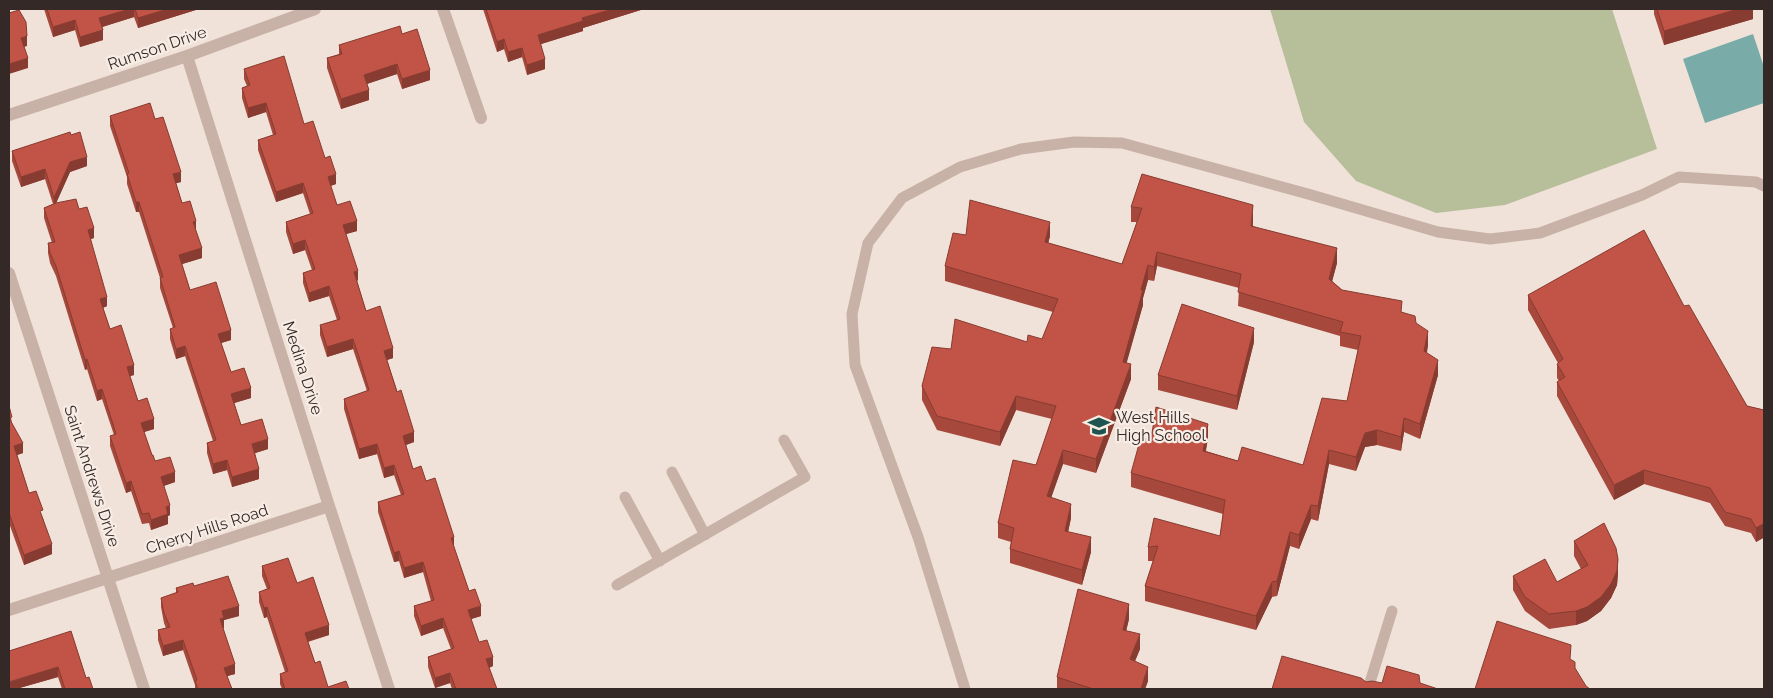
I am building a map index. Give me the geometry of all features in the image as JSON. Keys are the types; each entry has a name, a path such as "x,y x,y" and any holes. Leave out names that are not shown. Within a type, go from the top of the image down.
{"street":[{"name":"Rumson Drive","path":"9,115 187,56 315,9"},
{"path":"443,9 481,118"},
{"name":"Medina Drive","path":"187,56 329,506 389,689"},
{"name":"Saint Andrews Drive","path":"9,274 144,689"},
{"name":"Cherry Hills Road","path":"9,610 329,506"}],"lane":[{"path":"965,689 918,537 855,365 852,314 868,243 902,198 960,167 1021,150 1074,142 1122,143 1438,232 1490,239 1540,233 1642,195 1679,177 1756,182 1764,186"},
{"path":"617,585 805,477 784,440"},
{"path":"672,472 705,535"},
{"path":"625,497 660,560"},
{"path":"1368,689 1392,611"}],"green space":[{"path":"1270,9 1612,9 1657,149 1505,205 1436,213 1356,181 1304,122"}],"water":[{"path":"1753,34 1764,67 1764,103 1705,123 1683,59"}],"building":[{"path":"47,9 130,9 99,18 103,30 80,37 75,20 53,27"},
{"path":"135,9 168,9 138,18"},
{"path":"486,9 613,9 582,18 583,21 538,35 545,59 527,65 522,48 508,52 504,39 497,42"},
{"path":"1657,9 1738,9 1664,31"},
{"path":"19,10 26,22 27,36 21,38 28,58 9,64 9,13"},
{"path":"400,26 402,34 417,29 430,70 402,79 397,64 364,75 369,90 341,99 327,58 342,54 339,45"},
{"path":"284,56 304,124 313,121 325,158 330,156 336,174 328,177 337,205 350,201 357,221 343,225 358,271 354,272 366,311 380,306 393,348 384,351 397,392 401,390 414,432 403,436 413,469 421,466 426,481 435,478 454,537 451,538 469,591 475,589 481,606 468,610 479,642 487,640 493,657 486,659 497,689 456,689 450,673 435,678 428,657 454,648 443,618 421,626 414,606 434,600 423,562 404,568 399,551 394,553 378,502 404,494 394,465 384,468 377,444 359,449 344,399 369,390 359,357 353,339 327,347 320,325 340,319 329,286 309,293 303,273 315,269 305,240 293,244 286,222 313,213 303,183 276,192 258,140 276,134 266,103 248,108 242,88 250,85 244,69"},
{"path":"150,103 155,119 163,117 181,172 173,174 182,203 190,201 196,221 193,222 202,248 179,255 190,290 216,282 231,330 218,334 231,372 244,368 251,388 231,394 241,425 262,419 268,439 252,444 259,469 232,477 227,460 213,464 207,443 216,440 185,346 176,349 170,329 175,327 160,278 163,277 139,202 136,202 127,174 129,173 110,116"},
{"path":"70,132 71,135 80,132 87,157 70,162 54,198 45,169 21,177 12,151"},
{"path":"1142,174 1253,205 1251,226 1337,248 1329,279 1342,290 1402,301 1401,312 1415,316 1416,323 1428,331 1424,351 1438,360 1420,424 1404,418 1401,437 1377,430 1365,433 1356,457 1329,450 1318,506 1311,505 1299,535 1290,532 1277,581 1272,582 1256,616 1145,586 1158,546 1148,547 1154,518 1220,536 1225,500 1131,473 1141,437 1151,440 1156,407 1208,424 1203,451 1238,461 1242,447 1303,465 1322,398 1347,401 1361,336 1340,332 1343,322 1238,292 1241,274 1157,252 1154,267 1148,265 1123,362 1131,364 1096,459 1063,450 1047,496 1071,504 1065,531 1091,537 1082,570 1010,549 1014,528 998,523 1013,460 1036,465 1056,406 1016,396 1000,432 937,416 922,386 932,347 951,349 955,319 1027,342 1028,335 1042,339 1058,299 945,266 953,233 966,235 970,200 1050,222 1045,242 1122,264 1142,208 1131,207"},
{"path":"76,199 79,209 87,207 94,228 88,230 107,297 100,299 110,329 121,325 134,365 127,367 138,401 147,398 154,419 141,423 152,455 155,461 170,457 175,472 161,477 170,505 166,507 168,514 151,520 149,513 142,514 131,481 126,483 110,436 116,434 102,389 97,391 87,359 85,360 56,266 50,253 48,243 55,242 44,208 56,203"},
{"path":"1644,230 1684,306 1689,305 1747,406 1764,410 1764,525 1756,528 1751,519 1725,512 1710,488 1644,470 1614,485 1557,382 1565,377 1557,364 1563,359 1528,295"},
{"path":"1182,304 1254,328 1237,396 1158,375"},
{"path":"9,406 12,417 9,418"},
{"path":"9,418 23,443 14,446 29,493 36,491 43,510 40,511 52,544 24,555 9,513"},
{"path":"1604,523 1616,548 1618,559 1617,571 1611,584 1601,597 1587,607 1576,611 1549,614 1525,597 1513,576 1545,559 1557,582 1588,565 1574,541"},
{"path":"288,558 297,583 313,577 329,625 305,633 315,663 320,661 328,687 346,681 349,689 285,689 280,674 288,671 267,607 264,608 259,592 270,588 262,566"},
{"path":"228,576 239,606 222,611 224,618 220,619 235,664 224,668 232,689 198,689 195,681 197,680 183,640 163,646 158,630 170,627 164,613 161,598 178,592 176,588 193,583 194,586"},
{"path":"1078,589 1129,604 1123,630 1140,634 1130,659 1148,667 1141,689 1093,689 1057,677"},
{"path":"1497,621 1571,645 1570,659 1575,662 1575,668 1586,686 1590,689 1475,689"},
{"path":"71,631 86,678 89,677 93,689 65,689 58,667 9,682 9,651"},
{"path":"1282,656 1361,678 1366,682 1382,683 1387,666 1419,675 1420,683 1438,689 1272,689"}],"place":[{"name":"West Hills High School","path":"1099,426"}]}
